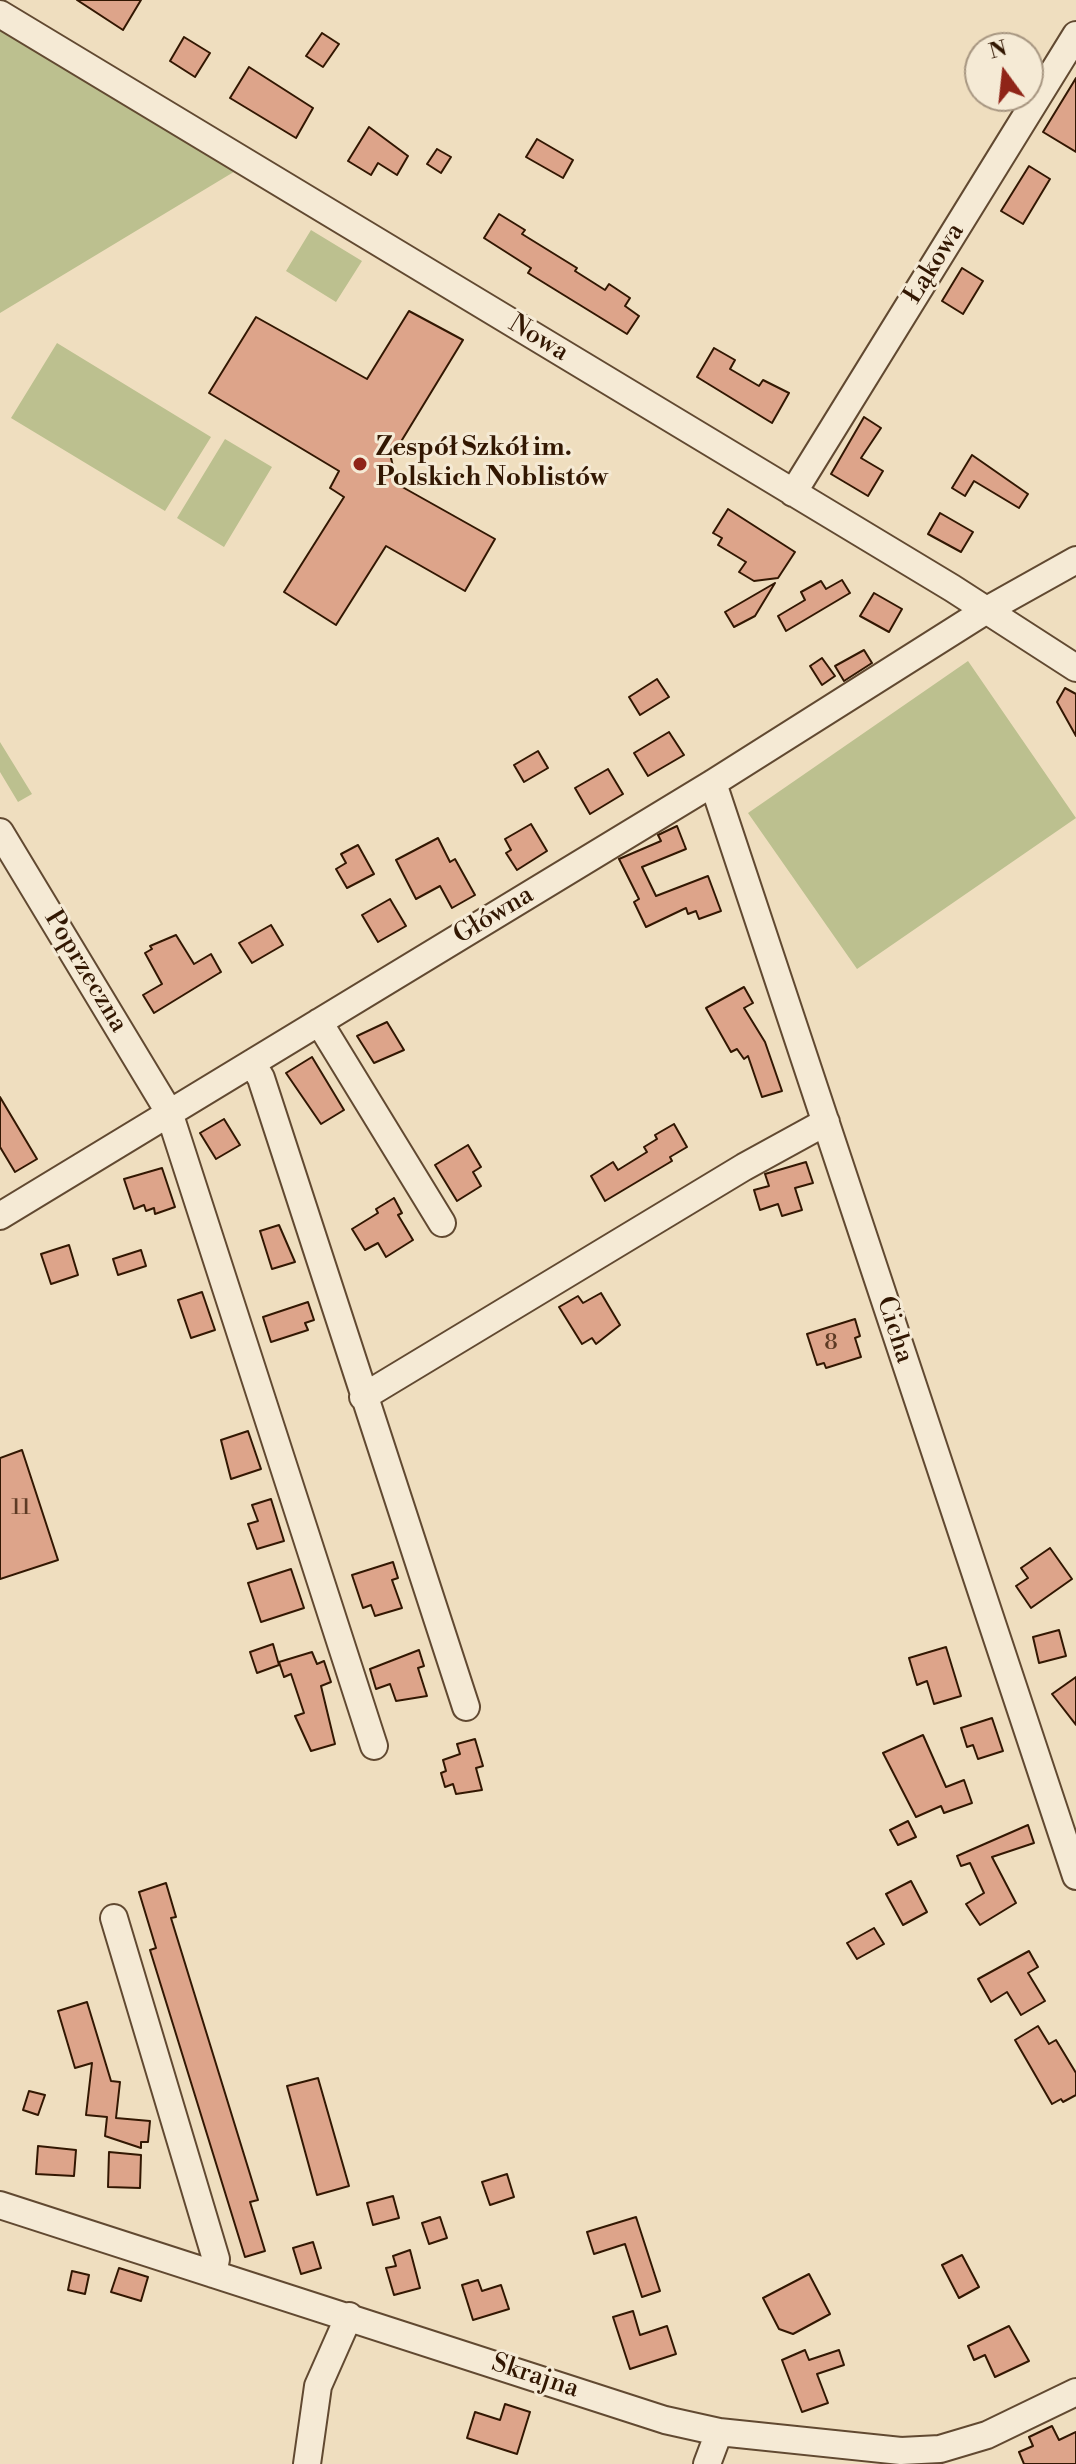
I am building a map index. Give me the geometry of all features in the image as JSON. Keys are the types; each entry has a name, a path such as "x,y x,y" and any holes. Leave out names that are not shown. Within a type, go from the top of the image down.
{"street":[{"name":"Nowa","path":"0,14 793,493 1076,668"},
{"name":"Łąkowa","path":"793,493 1076,35"},
{"path":"985,611 1076,560"},
{"name":"Główna","path":"0,1216 713,783 985,611"},
{"name":"Cicha","path":"713,783 1076,1876"},
{"name":"Poprzeczna","path":"0,832 169,1112 374,1746"},
{"path":"319,1022 442,1223"},
{"path":"252,1063 261,1078 466,1707"},
{"path":"363,1397 744,1167 826,1122"},
{"path":"114,1918 216,2259 213,2274"},
{"name":"Skrajna","path":"0,2205 665,2420 719,2432 901,2451 940,2449 987,2435 1076,2392"},
{"path":"307,2464 318,2386 349,2316"},
{"path":"707,2464 719,2432"}],"green space":[{"path":"0,29 237,170 0,313"},
{"path":"311,230 362,261 336,302 286,271"},
{"path":"57,343 211,437 165,511 11,418"},
{"path":"225,439 272,467 224,547 177,518"},
{"path":"968,661 1076,818 857,969 748,813"},
{"path":"0,742 32,794 18,802 0,772"}],"building":[{"path":"77,0 141,0 123,30"},
{"path":"322,33 339,44 323,67 306,56"},
{"path":"184,37 210,53 195,77 170,61"},
{"path":"249,67 313,108 296,138 230,98"},
{"path":"1076,78 1076,152 1043,132"},
{"path":"369,127 408,156 397,175 378,163 371,175 348,161"},
{"path":"537,139 573,160 563,178 526,157"},
{"path":"437,149 451,157 441,173 427,164"},
{"path":"1029,166 1050,179 1023,224 1001,211"},
{"path":"499,214 525,230 522,234 577,268 575,271 605,290 609,284 630,298 625,306 639,316 627,334 528,273 531,268 484,238"},
{"path":"962,268 983,281 963,314 942,301"},
{"name":"Zespół Szkół im. Polskich Noblistów","path":"409,311 463,340 391,458 397,484 495,539 465,591 386,546 336,625 284,592 344,497 330,488 339,471 209,393 256,317 367,379"},
{"path":"714,348 735,360 730,369 759,386 763,380 789,393 772,423 697,377"},
{"path":"864,417 881,428 861,458 883,471 868,496 831,474"},
{"path":"972,455 1028,494 1019,508 974,481 965,496 952,488"},
{"path":"728,509 795,552 778,578 754,581 739,572 746,562 718,545 722,538 713,533"},
{"path":"940,513 973,532 961,552 928,534"},
{"path":"842,580 850,593 786,631 778,616 805,600 801,592 821,581 826,589"},
{"path":"775,583 755,616 734,627 725,612"},
{"path":"874,593 902,609 889,632 860,616"},
{"path":"864,650 872,663 844,681 835,666"},
{"path":"822,658 835,676 822,685 810,666"},
{"path":"657,679 669,697 640,715 629,697"},
{"path":"1065,688 1076,694 1076,736 1057,702"},
{"path":"669,732 684,755 648,776 634,753"},
{"path":"538,751 548,768 524,782 514,765"},
{"path":"608,769 623,794 590,814 575,788"},
{"path":"531,824 547,851 517,870 506,853 511,850 505,839"},
{"path":"677,826 686,849 642,867 656,896 708,876 721,911 699,919 696,911 688,914 686,908 646,927 634,902 639,899 619,859 661,841 658,835"},
{"path":"438,838 450,862 455,859 475,895 452,908 440,886 416,899 396,860"},
{"path":"358,845 374,874 347,888 336,869 346,863 341,854"},
{"path":"390,899 406,926 378,942 362,915"},
{"path":"271,925 283,945 252,963 239,943"},
{"path":"176,935 194,964 211,954 221,972 154,1013 143,995 162,984 145,953 152,949 150,946"},
{"path":"744,987 753,1003 744,1008 765,1042 782,1091 762,1097 748,1056 744,1059 737,1049 731,1052 706,1008"},
{"path":"387,1022 404,1050 374,1063 357,1036"},
{"path":"312,1057 344,1110 321,1124 286,1073"},
{"path":"0,1097 37,1159 15,1172 0,1147"},
{"path":"224,1119 240,1145 216,1159 200,1133"},
{"path":"674,1124 687,1147 670,1157 672,1161 605,1201 591,1176 613,1162 618,1170 647,1152 644,1147 657,1139 655,1135"},
{"path":"468,1145 481,1167 473,1172 481,1186 457,1201 435,1165"},
{"path":"806,1162 813,1183 795,1188 802,1210 782,1216 778,1204 760,1210 754,1190 769,1186 765,1174"},
{"path":"162,1168 175,1207 155,1214 154,1208 146,1211 144,1205 134,1209 124,1179"},
{"path":"394,1198 402,1213 398,1215 413,1240 386,1257 378,1243 365,1250 352,1229 378,1213 376,1209"},
{"path":"279,1225 295,1262 272,1269 260,1231"},
{"path":"69,1245 78,1275 51,1284 41,1254"},
{"path":"141,1250 146,1266 118,1275 113,1259"},
{"path":"202,1292 215,1330 191,1338 178,1300"},
{"path":"601,1293 620,1325 596,1344 592,1338 582,1344 559,1307 578,1296 583,1303"},
{"path":"308,1302 314,1320 305,1323 308,1330 271,1342 263,1317"},
{"path":"855,1319 860,1336 855,1338 861,1357 826,1368 824,1363 817,1365 807,1334"},
{"path":"248,1431 261,1469 231,1479 221,1440"},
{"path":"22,1450 58,1560 0,1579 0,1458"},
{"path":"271,1499 284,1541 257,1549 248,1524 258,1521 252,1505"},
{"path":"1050,1548 1072,1579 1031,1608 1016,1586 1028,1578 1021,1568"},
{"path":"393,1562 398,1578 392,1580 402,1608 375,1616 371,1605 363,1608 352,1575"},
{"path":"291,1569 304,1608 261,1622 248,1583"},
{"path":"1059,1630 1066,1656 1039,1663 1033,1637"},
{"path":"273,1644 279,1665 257,1673 250,1652"},
{"path":"946,1647 961,1696 934,1704 927,1681 917,1685 909,1658"},
{"path":"419,1650 424,1666 418,1668 427,1696 396,1701 390,1684 376,1689 370,1669"},
{"path":"312,1652 317,1664 324,1661 331,1682 321,1686 335,1744 311,1751 295,1716 304,1713 291,1674 284,1677 279,1662"},
{"path":"1076,1677 1076,1725 1052,1694"},
{"path":"992,1718 1003,1751 978,1759 973,1745 967,1747 961,1728"},
{"path":"923,1735 946,1787 964,1780 972,1803 944,1813 941,1806 916,1817 883,1753"},
{"path":"475,1739 483,1766 476,1768 482,1790 456,1794 453,1784 445,1787 441,1773 446,1771 443,1760 460,1754 457,1744"},
{"path":"908,1821 916,1837 898,1845 890,1830"},
{"path":"1028,1825 1034,1843 992,1857 1016,1903 980,1925 966,1904 984,1893 970,1863 961,1866 957,1856"},
{"path":"911,1881 927,1912 903,1925 886,1894"},
{"path":"166,1883 176,1917 171,1918 258,2200 250,2202 265,2251 245,2257 150,1950 156,1948 139,1892"},
{"path":"874,1928 884,1944 857,1959 847,1943"},
{"path":"1029,1951 1038,1967 1028,1973 1045,2001 1021,2015 1007,1992 991,2002 978,1979"},
{"path":"87,2002 111,2081 120,2082 116,2118 150,2121 148,2142 141,2142 141,2148 105,2136 107,2117 86,2115 92,2063 75,2068 58,2011"},
{"path":"1038,2026 1049,2044 1056,2040 1076,2073 1076,2095 1063,2102 1061,2099 1052,2104 1015,2040"},
{"path":"318,2078 349,2186 317,2195 287,2086"},
{"path":"29,2091 45,2095 38,2115 23,2110"},
{"path":"38,2146 76,2150 74,2176 36,2174"},
{"path":"109,2152 141,2155 140,2188 108,2187"},
{"path":"507,2174 514,2197 490,2205 482,2182"},
{"path":"393,2196 399,2218 373,2225 367,2203"},
{"path":"440,2217 447,2238 429,2244 422,2223"},
{"path":"636,2217 660,2291 642,2297 625,2244 594,2254 587,2232"},
{"path":"313,2242 321,2268 301,2274 293,2248"},
{"path":"410,2250 420,2288 394,2295 386,2268 396,2266 393,2256"},
{"path":"962,2255 979,2287 959,2298 942,2265"},
{"path":"119,2268 148,2277 141,2301 111,2292"},
{"path":"72,2271 89,2275 85,2294 68,2290"},
{"path":"809,2274 830,2314 793,2334 779,2329 763,2298"},
{"path":"478,2280 482,2291 501,2285 509,2309 473,2320 462,2285"},
{"path":"633,2311 640,2335 667,2326 676,2354 630,2369 613,2317"},
{"path":"1009,2326 1029,2361 995,2377 985,2355 974,2360 968,2346"},
{"path":"805,2350 809,2360 839,2350 844,2365 817,2374 828,2403 802,2412 782,2360"},
{"path":"505,2404 530,2412 517,2454 467,2438 475,2412 500,2420"},
{"path":"1052,2426 1059,2440 1076,2432 1076,2464 1024,2464 1019,2452 1033,2446 1029,2437"}],"place":[{"name":"Zespół Szkół im. Polskich Noblistów","path":"360,464"}]}
